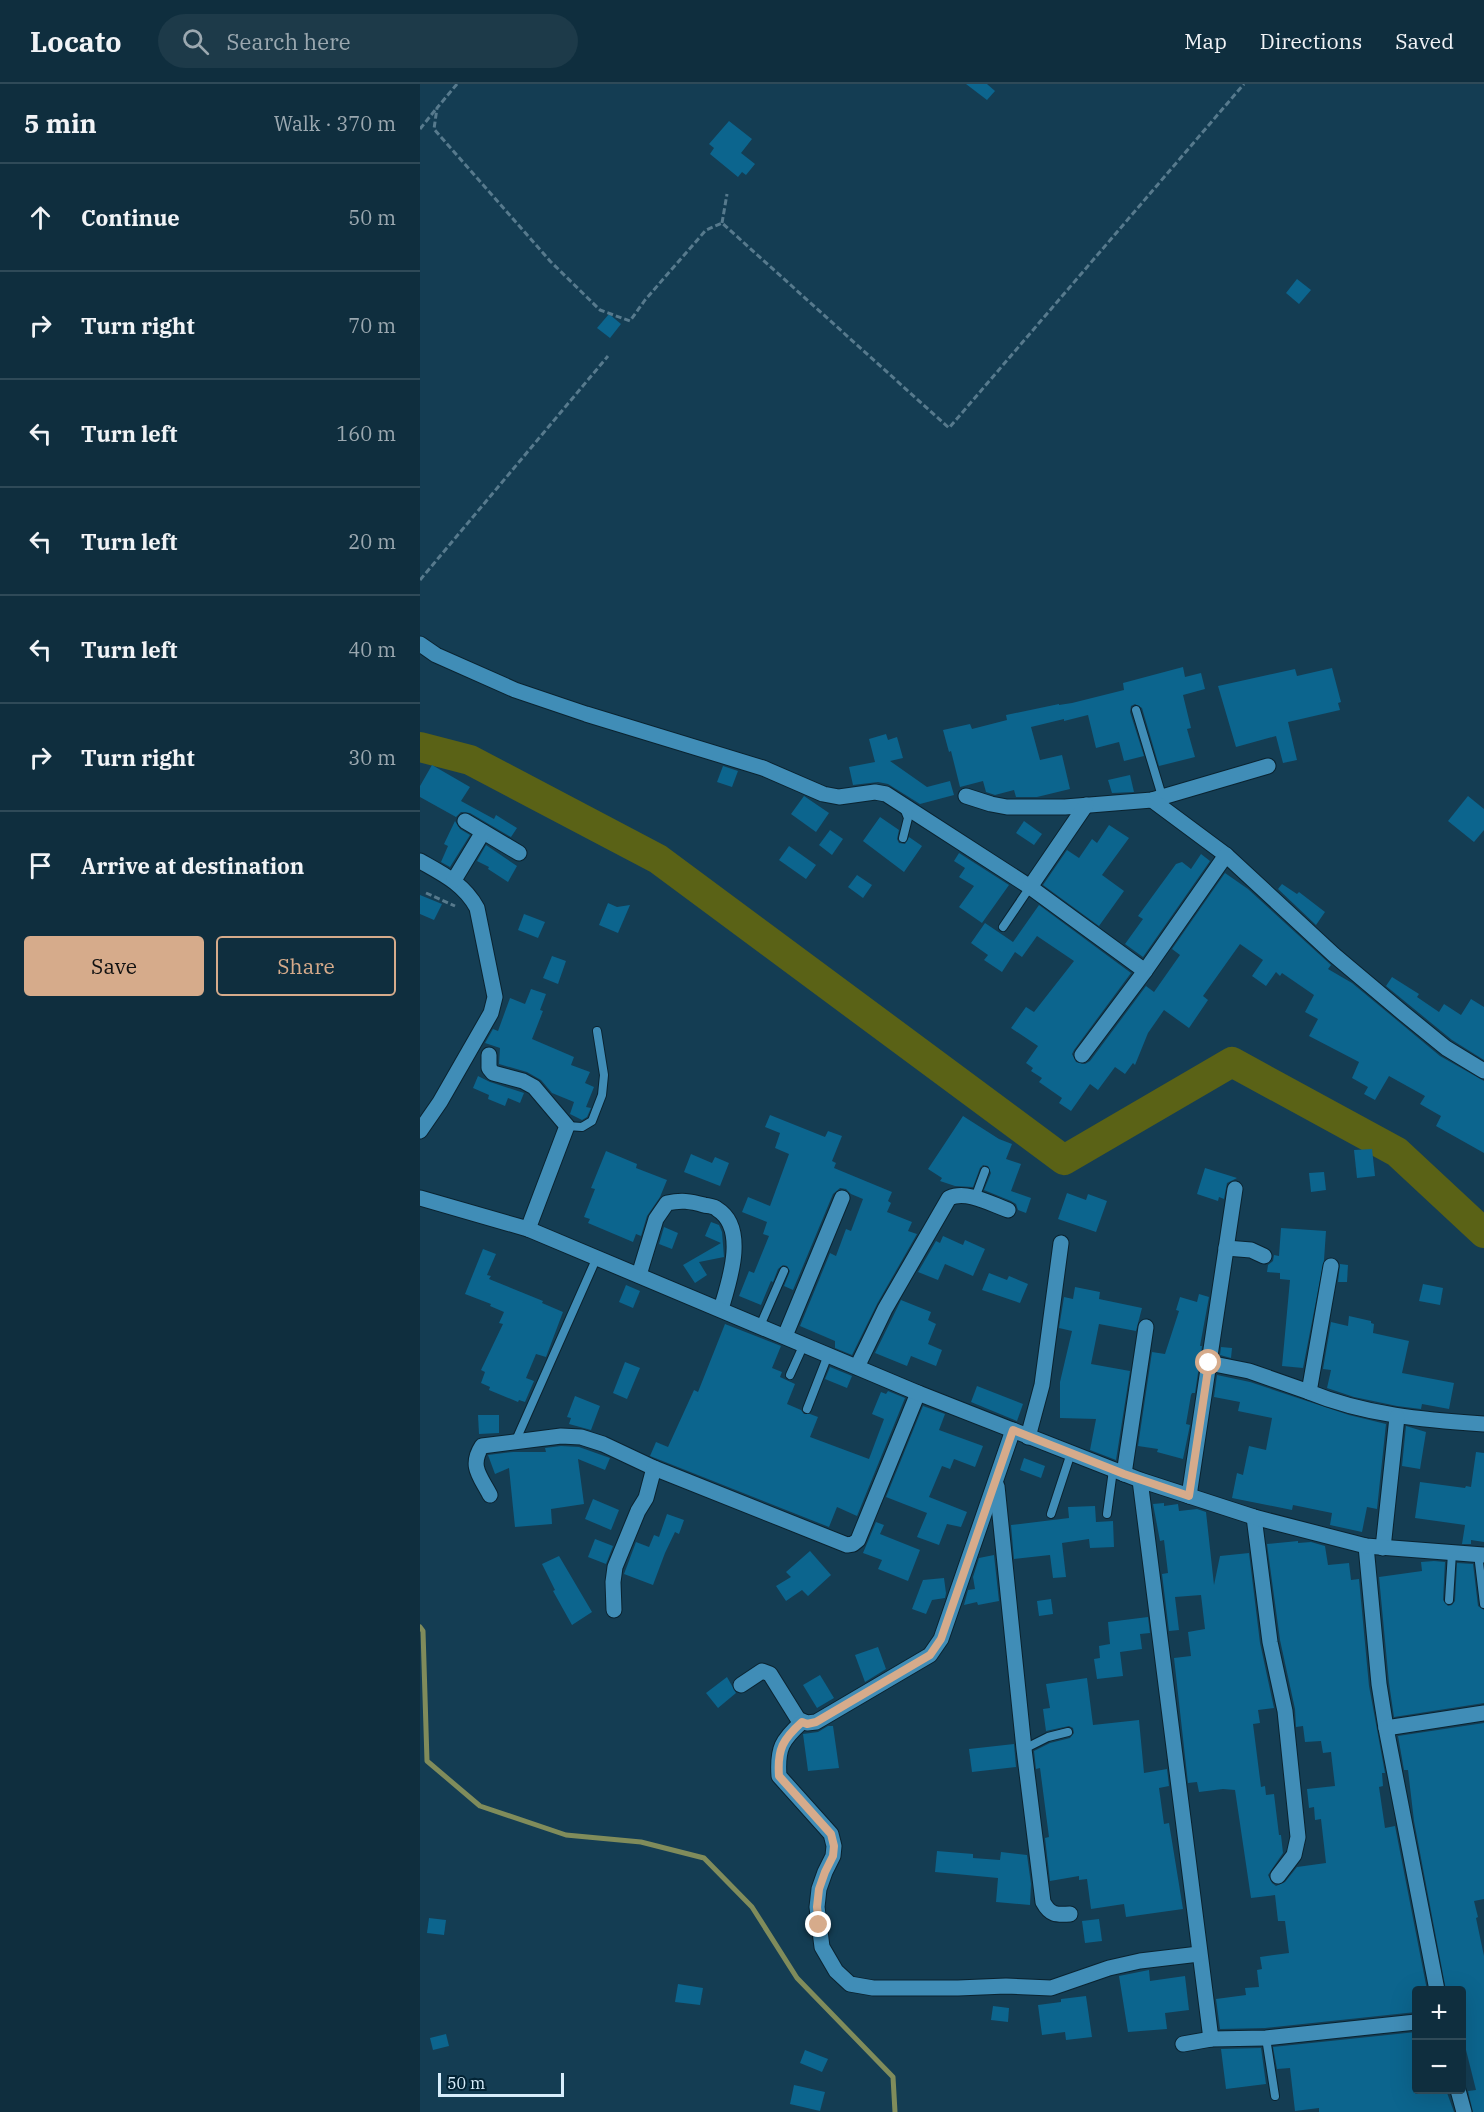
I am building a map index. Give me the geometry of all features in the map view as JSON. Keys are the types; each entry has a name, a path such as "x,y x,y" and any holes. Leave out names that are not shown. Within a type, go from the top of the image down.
{"street":[{"path":"420,644 436,655 515,690 763,768 823,794 839,797 875,792 885,794 1029,887 1144,971"},
{"path":"966,796 1007,807 1065,807 1157,798 1268,766"},
{"path":"1157,798 1226,855 1334,955 1403,1013 1446,1048 1484,1071"},
{"path":"1029,887 1086,805"},
{"path":"465,821 519,853"},
{"path":"454,880 483,832"},
{"path":"1082,1055 1226,855"},
{"path":"420,861 454,880 470,895 477,908 495,997 491,1013 440,1102 420,1131"},
{"path":"489,1055 489,1068 493,1074 523,1081 534,1087 567,1126 528,1229"},
{"path":"1189,1496 1235,1189"},
{"path":"857,1367 885,1309 949,1198 957,1195 975,1198 1008,1210"},
{"path":"420,1198 528,1229 918,1393 1140,1480 1254,1517 1366,1546 1481,1554"},
{"path":"785,1336 842,1198"},
{"path":"639,1275 656,1219 668,1203 684,1200 717,1208 730,1222 735,1246 721,1309"},
{"path":"1028,1437 1042,1385 1061,1243"},
{"path":"1226,1248 1251,1250 1264,1256"},
{"path":"1309,1392 1331,1266"},
{"path":"1118,1472 1146,1327"},
{"path":"1209,1363 1248,1371 1327,1400 1397,1417 1484,1424"},
{"path":"489,1495 477,1469 475,1457 482,1446 516,1440 561,1436 581,1437 847,1545 854,1544 858,1540 918,1393"},
{"path":"1383,1548 1397,1417"},
{"path":"741,1685 762,1671 770,1674 798,1719 807,1724 816,1722 930,1655 941,1639 1013,1430"},
{"path":"614,1610 615,1567 638,1511 646,1498 654,1468"},
{"path":"996,1480 1024,1749 1043,1902 1049,1912 1056,1915 1070,1914"},
{"path":"1140,1480 1211,2039"},
{"path":"1254,1517 1270,1642 1285,1711 1298,1837 1294,1855 1278,1876"},
{"path":"1366,1546 1379,1684 1386,1728 1436,1986"},
{"path":"1386,1728 1484,1713"},
{"path":"802,1722 786,1736 779,1752 779,1776 831,1834 834,1846 833,1856 819,1889 817,1907 820,1936 822,1947 836,1971 850,1984 873,1988 1006,1986 1051,1988 1140,1961 1199,1954"},
{"path":"1183,2044 1211,2039 1266,2038 1412,2022"},
{"path":"1459,2094 1464,2112"}],"lane":[{"path":"1136,710 1157,798"},
{"path":"902,804 908,818 903,838"},
{"path":"1003,927 1029,887"},
{"path":"567,1126 582,1127 592,1121 602,1095 604,1075 597,1031"},
{"path":"975,1198 985,1171"},
{"path":"516,1440 597,1257"},
{"path":"760,1326 784,1271"},
{"path":"790,1375 804,1344"},
{"path":"807,1409 828,1355"},
{"path":"1051,1514 1071,1453"},
{"path":"1107,1514 1118,1472"},
{"path":"1449,1600 1452,1553"},
{"path":"1481,1554 1484,1604"},
{"path":"1024,1749 1048,1737 1068,1732"},
{"path":"1266,2038 1275,2096"}],"path":[{"path":"420,129 457,84"},
{"path":"722,223 949,428 1244,84"},
{"path":"437,108 434,129 550,261 600,310 630,321 645,300 706,230 722,223"},
{"path":"722,223 727,194"},
{"path":"420,580 608,356"},
{"path":"426,893 460,908 480,922"}],"building":[{"path":"966,84 987,84 995,91 987,100"},
{"path":"729,121 752,139 741,153 755,164 746,175 742,172 738,177 710,154 714,148 709,144"},
{"path":"1297,279 1311,290 1299,304 1286,293"},
{"path":"609,314 621,324 610,338 597,328"},
{"path":"1183,667 1185,677 1201,673 1205,689 1183,695 1191,728 1187,729 1195,757 1159,766 1142,708 1135,704 1131,706 1130,712 1144,756 1124,761 1119,742 1096,748 1088,715 1064,721 1064,719 1031,727 1040,760 1062,755 1070,789 1037,797 1016,797 1014,790 995,795 986,792 983,781 960,787 943,730 970,724 972,729 1007,720 1006,715 1072,703 1124,690 1123,683"},
{"path":"1332,668 1341,702 1338,703 1340,710 1288,722 1297,760 1283,763 1276,736 1236,747 1218,686 1295,669 1297,676"},
{"path":"886,734 888,740 897,737 903,758 890,761 927,787 950,781 954,795 920,804 888,784 878,782 853,785 849,767 875,762 869,739"},
{"path":"432,765 470,787 461,801 494,819 496,815 517,828 511,837 470,813 461,812 456,817 420,797 420,786"},
{"path":"723,766 738,771 732,787 717,782"},
{"path":"1130,775 1134,792 1112,793 1108,780"},
{"path":"804,796 829,813 816,832 791,814"},
{"path":"1468,796 1484,809 1484,830 1474,842 1448,821"},
{"path":"880,817 899,830 897,839 899,843 905,844 909,837 922,846 904,872 863,841"},
{"path":"455,821 460,829 470,835 450,867 441,862 448,846 444,844"},
{"path":"1024,821 1042,834 1034,845 1016,833"},
{"path":"1109,825 1129,838 1102,875 1124,891 1099,926 1043,885 1067,850 1079,858 1092,839 1097,843"},
{"path":"830,830 843,839 832,855 819,845"},
{"path":"486,845 517,866 508,882 477,861"},
{"path":"789,846 816,865 806,879 779,860"},
{"path":"959,853 1009,885 982,923 959,907 974,886 959,877 965,868 954,861"},
{"path":"1201,854 1210,861 1143,957 1125,944 1143,919 1138,916 1176,864 1182,862 1191,869"},
{"path":"1225,873 1248,889 1331,965 1328,969 1352,983 1440,1056 1484,1081 1484,1153 1436,1126 1441,1116 1420,1104 1425,1096 1389,1076 1375,1100 1364,1094 1368,1087 1352,1078 1359,1062 1309,1036 1318,1019 1305,1012 1314,995 1282,973 1280,976 1276,972 1266,986 1252,976 1263,960 1240,944 1203,996 1208,1000 1189,1028 1164,1010 1148,1033 1135,1065 1133,1063 1125,1074 1115,1067 1098,1090 1090,1084 1071,1111 1059,1103 1062,1098 1039,1082 1042,1078 1031,1071 1033,1068 1026,1063 1038,1046 1011,1028 1026,1007 1034,1012 1074,961 1037,936 1022,957 1015,952 1002,972 984,960 988,955 971,943 985,923 1013,942 1039,905 1131,973 1074,1050 1072,1054 1076,1062 1085,1064 1090,1061 1146,986 1154,992 1180,955 1172,949"},
{"path":"857,875 872,885 863,898 848,887"},
{"path":"1282,884 1297,894 1299,892 1325,912 1316,925 1278,889"},
{"path":"420,895 442,904 434,920 420,914"},
{"path":"608,903 617,907 630,905 618,933 599,925"},
{"path":"524,914 545,922 538,938 518,930"},
{"path":"552,956 566,961 558,984 543,978"},
{"path":"1392,977 1419,994 1417,997 1439,1012 1444,1004 1461,1015 1471,999 1484,1007 1484,1060 1452,1040 1386,986"},
{"path":"531,989 546,994 540,1010 543,1011 532,1039 574,1057 571,1065 590,1072 585,1083 594,1087 586,1107 591,1108 587,1117 582,1120 570,1114 574,1102 552,1093 541,1080 527,1072 499,1064 500,1048 485,1043 493,1029 498,1031 510,998 525,1004"},
{"path":"478,1076 524,1093 520,1103 508,1098 505,1106 488,1099 489,1095 473,1088"},
{"path":"770,1115 825,1137 828,1131 842,1136 832,1161 836,1163 834,1168 892,1192 887,1212 912,1222 908,1231 917,1234 877,1304 852,1355 835,1348 835,1341 800,1326 830,1253 836,1256 846,1229 851,1231 863,1199 846,1189 840,1188 833,1194 793,1290 784,1286 790,1271 787,1266 783,1265 778,1269 773,1282 771,1281 761,1305 739,1296 749,1271 754,1273 769,1236 763,1234 767,1222 742,1212 748,1197 770,1206 789,1154 775,1148 780,1133 765,1127"},
{"path":"963,1116 999,1139 1012,1144 1006,1159 1021,1164 1011,1191 1031,1198 1026,1213 1018,1210 1016,1204 1011,1201 984,1190 991,1173 988,1166 983,1165 980,1168 973,1187 955,1186 940,1181 942,1178 928,1169"},
{"path":"1372,1149 1375,1176 1357,1178 1354,1150"},
{"path":"606,1151 637,1164 636,1168 667,1180 660,1197 647,1216 641,1236 636,1234 633,1242 588,1223 590,1219 584,1217 595,1189 591,1188"},
{"path":"691,1154 712,1163 715,1157 729,1163 720,1186 684,1172"},
{"path":"1205,1168 1237,1178 1227,1183 1224,1199 1219,1197 1218,1201 1197,1194"},
{"path":"1324,1172 1326,1190 1311,1192 1309,1173"},
{"path":"1067,1193 1086,1200 1088,1194 1107,1201 1096,1232 1058,1219"},
{"path":"711,1222 719,1225 722,1232 724,1257 699,1262 707,1275 695,1283 683,1265 721,1243 705,1236"},
{"path":"664,1227 678,1233 672,1249 659,1244"},
{"path":"1281,1228 1326,1231 1324,1260 1303,1368 1282,1366 1290,1280 1280,1279 1280,1273 1267,1272 1274,1255 1279,1256"},
{"path":"943,1236 963,1245 965,1240 985,1249 973,1276 945,1264 938,1280 918,1272 936,1241 940,1243"},
{"path":"483,1249 496,1254 487,1275 491,1276 489,1279 543,1301 542,1303 563,1312 546,1357 536,1354 526,1378 534,1381 525,1402 519,1400 518,1402 489,1390 490,1387 481,1383 485,1372 481,1370 503,1324 499,1323 504,1312 490,1306 491,1304 465,1294"},
{"path":"1340,1264 1348,1265 1347,1282 1338,1282"},
{"path":"989,1273 1007,1280 1009,1276 1028,1284 1020,1303 982,1290"},
{"path":"1423,1284 1443,1288 1440,1305 1419,1301"},
{"path":"626,1285 640,1291 633,1308 619,1302"},
{"path":"1075,1287 1100,1292 1099,1299 1142,1308 1136,1331 1099,1324 1091,1364 1130,1371 1116,1460 1090,1450 1096,1419 1060,1418 1060,1382 1072,1331 1059,1328 1064,1297 1073,1299"},
{"path":"1199,1294 1209,1297 1200,1346 1202,1346 1195,1393 1191,1395 1186,1424 1190,1425 1183,1459 1157,1452 1158,1449 1138,1446 1152,1352 1165,1354 1179,1311 1176,1310 1180,1297 1197,1302"},
{"path":"901,1300 931,1312 928,1320 936,1324 928,1344 942,1350 936,1366 911,1356 907,1366 875,1353"},
{"path":"1349,1316 1371,1321 1374,1324 1373,1333 1409,1341 1402,1373 1454,1383 1449,1409 1422,1404 1421,1409 1397,1406 1354,1397 1327,1388 1331,1370 1323,1369 1331,1322 1348,1326"},
{"path":"725,1324 781,1346 772,1368 782,1372 780,1377 795,1384 787,1404 801,1410 804,1414 818,1417 810,1437 869,1459 884,1419 872,1414 881,1392 886,1394 888,1391 905,1398 857,1516 837,1507 829,1527 650,1456 656,1442 668,1447 694,1390 698,1392"},
{"path":"1221,1347 1232,1348 1231,1358 1220,1355"},
{"path":"625,1362 640,1368 627,1399 613,1393"},
{"path":"830,1367 852,1376 847,1388 825,1379"},
{"path":"1217,1375 1250,1382 1349,1415 1386,1424 1377,1509 1367,1507 1362,1532 1330,1525 1332,1513 1293,1505 1292,1510 1232,1498 1237,1473 1243,1475 1249,1446 1266,1450 1272,1418 1238,1411 1240,1402 1214,1397"},
{"path":"977,1386 1023,1404 1017,1421 971,1402"},
{"path":"575,1396 600,1406 591,1430 569,1424 571,1418 567,1417"},
{"path":"923,1406 945,1414 939,1430 983,1446 975,1467 954,1459 950,1469 942,1466 929,1497 967,1512 961,1527 947,1524 939,1545 917,1537 927,1513 886,1497"},
{"path":"478,1415 499,1415 499,1433 479,1434"},
{"path":"1406,1426 1426,1432 1420,1469 1402,1466"},
{"path":"579,1447 610,1458 605,1470 578,1459 584,1504 551,1509 552,1524 515,1527 509,1468 495,1474 488,1455 546,1452 545,1448"},
{"path":"1476,1452 1484,1453 1484,1542 1471,1540 1471,1544 1462,1544 1465,1525 1415,1518 1420,1482 1471,1487"},
{"path":"1024,1458 1045,1466 1041,1478 1020,1470"},
{"path":"593,1499 619,1510 611,1530 585,1519"},
{"path":"1164,1503 1164,1506 1178,1504 1179,1511 1197,1509 1206,1512 1214,1585 1220,1556 1249,1553 1260,1643 1274,1708 1258,1710 1260,1723 1253,1724 1261,1787 1265,1786 1266,1795 1274,1794 1279,1835 1281,1835 1283,1853 1268,1875 1276,1886 1285,1882 1297,1867 1326,1863 1321,1819 1315,1820 1314,1807 1309,1808 1307,1789 1335,1786 1331,1752 1323,1753 1321,1741 1305,1742 1303,1726 1296,1727 1295,1709 1280,1640 1267,1544 1298,1541 1298,1543 1311,1542 1325,1546 1328,1565 1349,1563 1351,1580 1359,1579 1369,1686 1385,1773 1382,1773 1383,1786 1379,1787 1385,1828 1395,1826 1426,1986 1412,1986 1412,2012 1265,2028 1220,2029 1216,1999 1246,1995 1245,1988 1259,1987 1257,1970 1262,1969 1260,1957 1289,1953 1285,1921 1278,1921 1275,1895 1251,1898 1235,1790 1199,1792 1197,1782 1188,1783 1174,1658 1191,1656 1188,1632 1205,1629 1201,1595 1175,1597 1179,1630 1169,1631 1162,1574 1168,1573 1164,1540 1160,1541 1153,1504"},
{"path":"1095,1506 1096,1522 1113,1521 1114,1547 1090,1548 1089,1539 1062,1543 1066,1577 1053,1578 1050,1555 1014,1559 1011,1525 1069,1518 1068,1507"},
{"path":"667,1514 684,1520 679,1534 675,1532 653,1585 624,1574 636,1542 649,1547 654,1535 659,1537"},
{"path":"876,1522 884,1525 880,1534 920,1550 908,1581 878,1569 882,1560 863,1553"},
{"path":"595,1539 613,1546 606,1564 588,1557"},
{"path":"810,1551 831,1575 808,1596 802,1590 786,1601 776,1586 791,1577 786,1572"},
{"path":"994,1555 999,1601 964,1605 968,1590 975,1589 973,1577 979,1558"},
{"path":"559,1556 592,1612 572,1625 553,1591 555,1590 542,1564"},
{"path":"1421,1562 1445,1562 1443,1600 1448,1606 1455,1601 1457,1563 1473,1564 1478,1606 1484,1610 1484,1703 1394,1717 1379,1577 1422,1571"},
{"path":"944,1578 945,1598 932,1600 926,1614 912,1609 923,1580"},
{"path":"1051,1599 1053,1614 1039,1616 1037,1601"},
{"path":"1148,1617 1150,1633 1140,1634 1142,1649 1120,1652 1123,1676 1097,1679 1094,1659 1100,1658 1099,1646 1110,1644 1108,1622"},
{"path":"878,1647 886,1669 865,1682 855,1655"},
{"path":"820,1675 834,1698 817,1708 803,1685"},
{"path":"727,1677 736,1693 718,1708 706,1693"},
{"path":"1087,1678 1093,1725 1139,1720 1144,1773 1167,1769 1169,1786 1159,1788 1164,1824 1169,1823 1183,1909 1126,1917 1124,1904 1091,1909 1087,1879 1079,1880 1079,1876 1050,1881 1045,1838 1049,1837 1040,1768 1036,1769 1034,1751 1050,1743 1070,1738 1074,1733 1073,1728 1069,1726 1046,1731 1043,1709 1050,1708 1046,1684"},
{"path":"1484,1723 1484,1899 1474,1901 1484,1956 1484,2112 1473,2112 1468,2091 1476,2090 1466,2050 1466,1986 1445,1986 1414,1821 1408,1770 1404,1770 1398,1736"},
{"path":"828,1726 833,1726 839,1768 808,1771 803,1734 818,1732"},
{"path":"1014,1744 1016,1767 972,1772 969,1749"},
{"path":"937,1851 973,1854 973,1858 1000,1860 1001,1852 1027,1855 1031,1884 1030,1905 996,1902 998,1878 935,1872"},
{"path":"429,1918 446,1920 444,1935 427,1933"},
{"path":"1099,1919 1102,1941 1085,1943 1082,1921"},
{"path":"1149,1970 1150,1981 1185,1976 1189,2010 1165,2013 1167,2029 1128,2032 1119,1976"},
{"path":"678,1984 703,1988 700,2005 675,2002"},
{"path":"1086,1996 1092,2037 1066,2040 1065,2032 1042,2035 1038,2005"},
{"path":"993,2006 1009,2008 1008,2022 991,2020"},
{"path":"1412,2032 1412,2094 1447,2094 1454,2112 1319,2112 1319,2108 1295,2111 1290,2068 1277,2069 1273,2047"},
{"path":"446,2034 449,2046 433,2050 430,2038"},
{"path":"1261,2048 1266,2084 1226,2089 1221,2049"},
{"path":"805,2050 828,2059 822,2072 800,2063"},
{"path":"794,2085 825,2092 820,2111 790,2104"}],"waterway":[{"path":"420,747 470,760 658,859 1064,1160 1232,1062 1397,1152 1484,1233"},
{"path":"420,1627 423,1631 427,1761 480,1806 566,1835 641,1842 704,1858 752,1907 797,1978 893,2077 895,2112"}],"route":[{"path":"819,1925 817,1907 819,1889 833,1856 834,1846 831,1834 779,1776 779,1752 786,1736 802,1722 807,1724 816,1722 930,1655 936,1649 1013,1430 1124,1474 1189,1496 1209,1363"}]}
